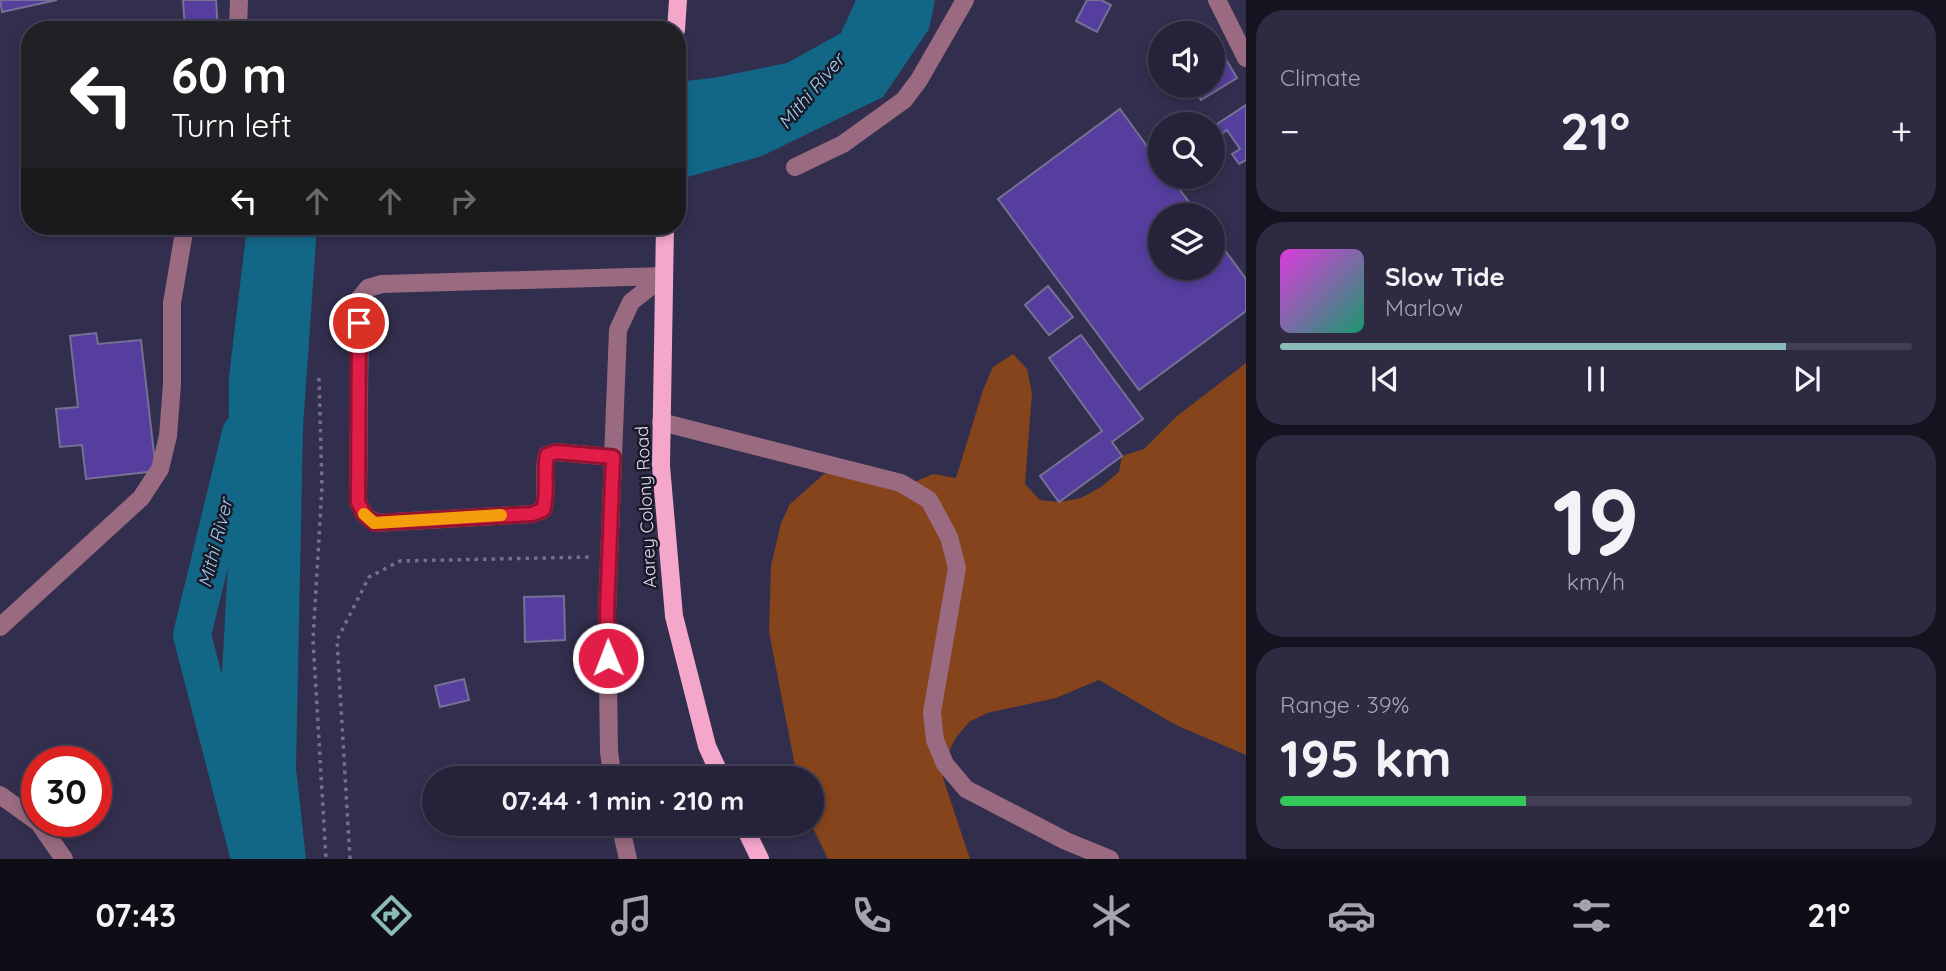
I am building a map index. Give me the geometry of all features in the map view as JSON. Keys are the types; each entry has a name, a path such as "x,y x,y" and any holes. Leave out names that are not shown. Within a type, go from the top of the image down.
{"main road":[{"path":"676,21 677,0"},
{"name":"Aarey Colony Road","path":"665,235 661,466 674,616 707,746 716,766"},
{"path":"749,836 760,859"}],"street":[{"path":"238,21 239,0"},
{"path":"795,167 843,144 904,100 919,80 965,0"},
{"path":"1217,0 1246,58"},
{"path":"0,627 141,498 160,469 167,436 172,384 172,303 183,235"},
{"path":"612,766 609,752 607,611 618,330 631,302 664,276"},
{"path":"613,457 556,452 547,455 544,467 546,499 543,510 532,514 374,523 364,514 358,502 360,298 368,288 382,284 664,276"},
{"path":"662,422 901,483 929,500 949,537 957,568 932,712 935,740 944,764 965,789 1066,841 1110,859"},
{"path":"0,795 40,823 64,859"},
{"path":"623,836 628,859"}],"path":[{"path":"319,378 322,486 313,640 326,859"},
{"path":"350,859 337,640 369,577 400,561 609,556"}],"shaded area":[{"path":"1013,354 1027,369 1032,393 1025,484 1040,500 1059,502 1081,498 1101,487 1119,472 1122,456 1144,449 1177,416 1246,363 1246,755 1176,725 1099,680 1056,698 987,713 969,722 955,739 946,758 943,778 970,859 828,859 817,836 824,836 824,766 795,766 769,632 771,566 781,523 790,504 824,474 847,468 869,465 912,483 933,474 956,478 983,390 993,367"}],"water":[{"path":"856,0 935,0 929,29 883,97 762,156 686,177 686,81 787,63 841,33"},
{"path":"246,235 316,235 303,428 296,768 306,859 235,859 221,691 228,563 229,377"}],"building":[{"path":"0,0 57,0 2,12"},
{"path":"183,0 216,0 217,21 184,21"},
{"path":"1087,0 1101,0 1111,5 1097,32 1076,21"},
{"path":"1225,58 1237,78 1225,85"},
{"path":"1246,105 1246,160 1239,164 1232,154 1240,149 1227,130 1225,131 1225,119"},
{"path":"1120,109 1148,148 1148,189 1179,189 1190,203 1148,203 1148,280 1225,280 1225,250 1246,279 1246,311 1139,390 998,199"},
{"path":"1048,286 1073,317 1049,335 1025,305"},
{"path":"96,333 98,344 141,340 156,471 86,479 82,445 60,447 56,409 78,407 70,336"},
{"path":"1081,335 1143,419 1112,442 1122,456 1059,502 1040,476 1102,431 1049,358"},
{"path":"564,596 565,640 525,642 524,597"},
{"path":"464,679 469,700 440,707 435,686"}],"waterway":[{"name":"Mithi River","path":"241,433 192,635 250,859"}],"slow traffic":[{"path":"364,514 374,523 501,515"}],"route":[{"path":"359,323 358,502 364,514 374,523 532,514 543,510 546,499 544,467 547,455 556,452 613,457 607,611 608,658"}]}
